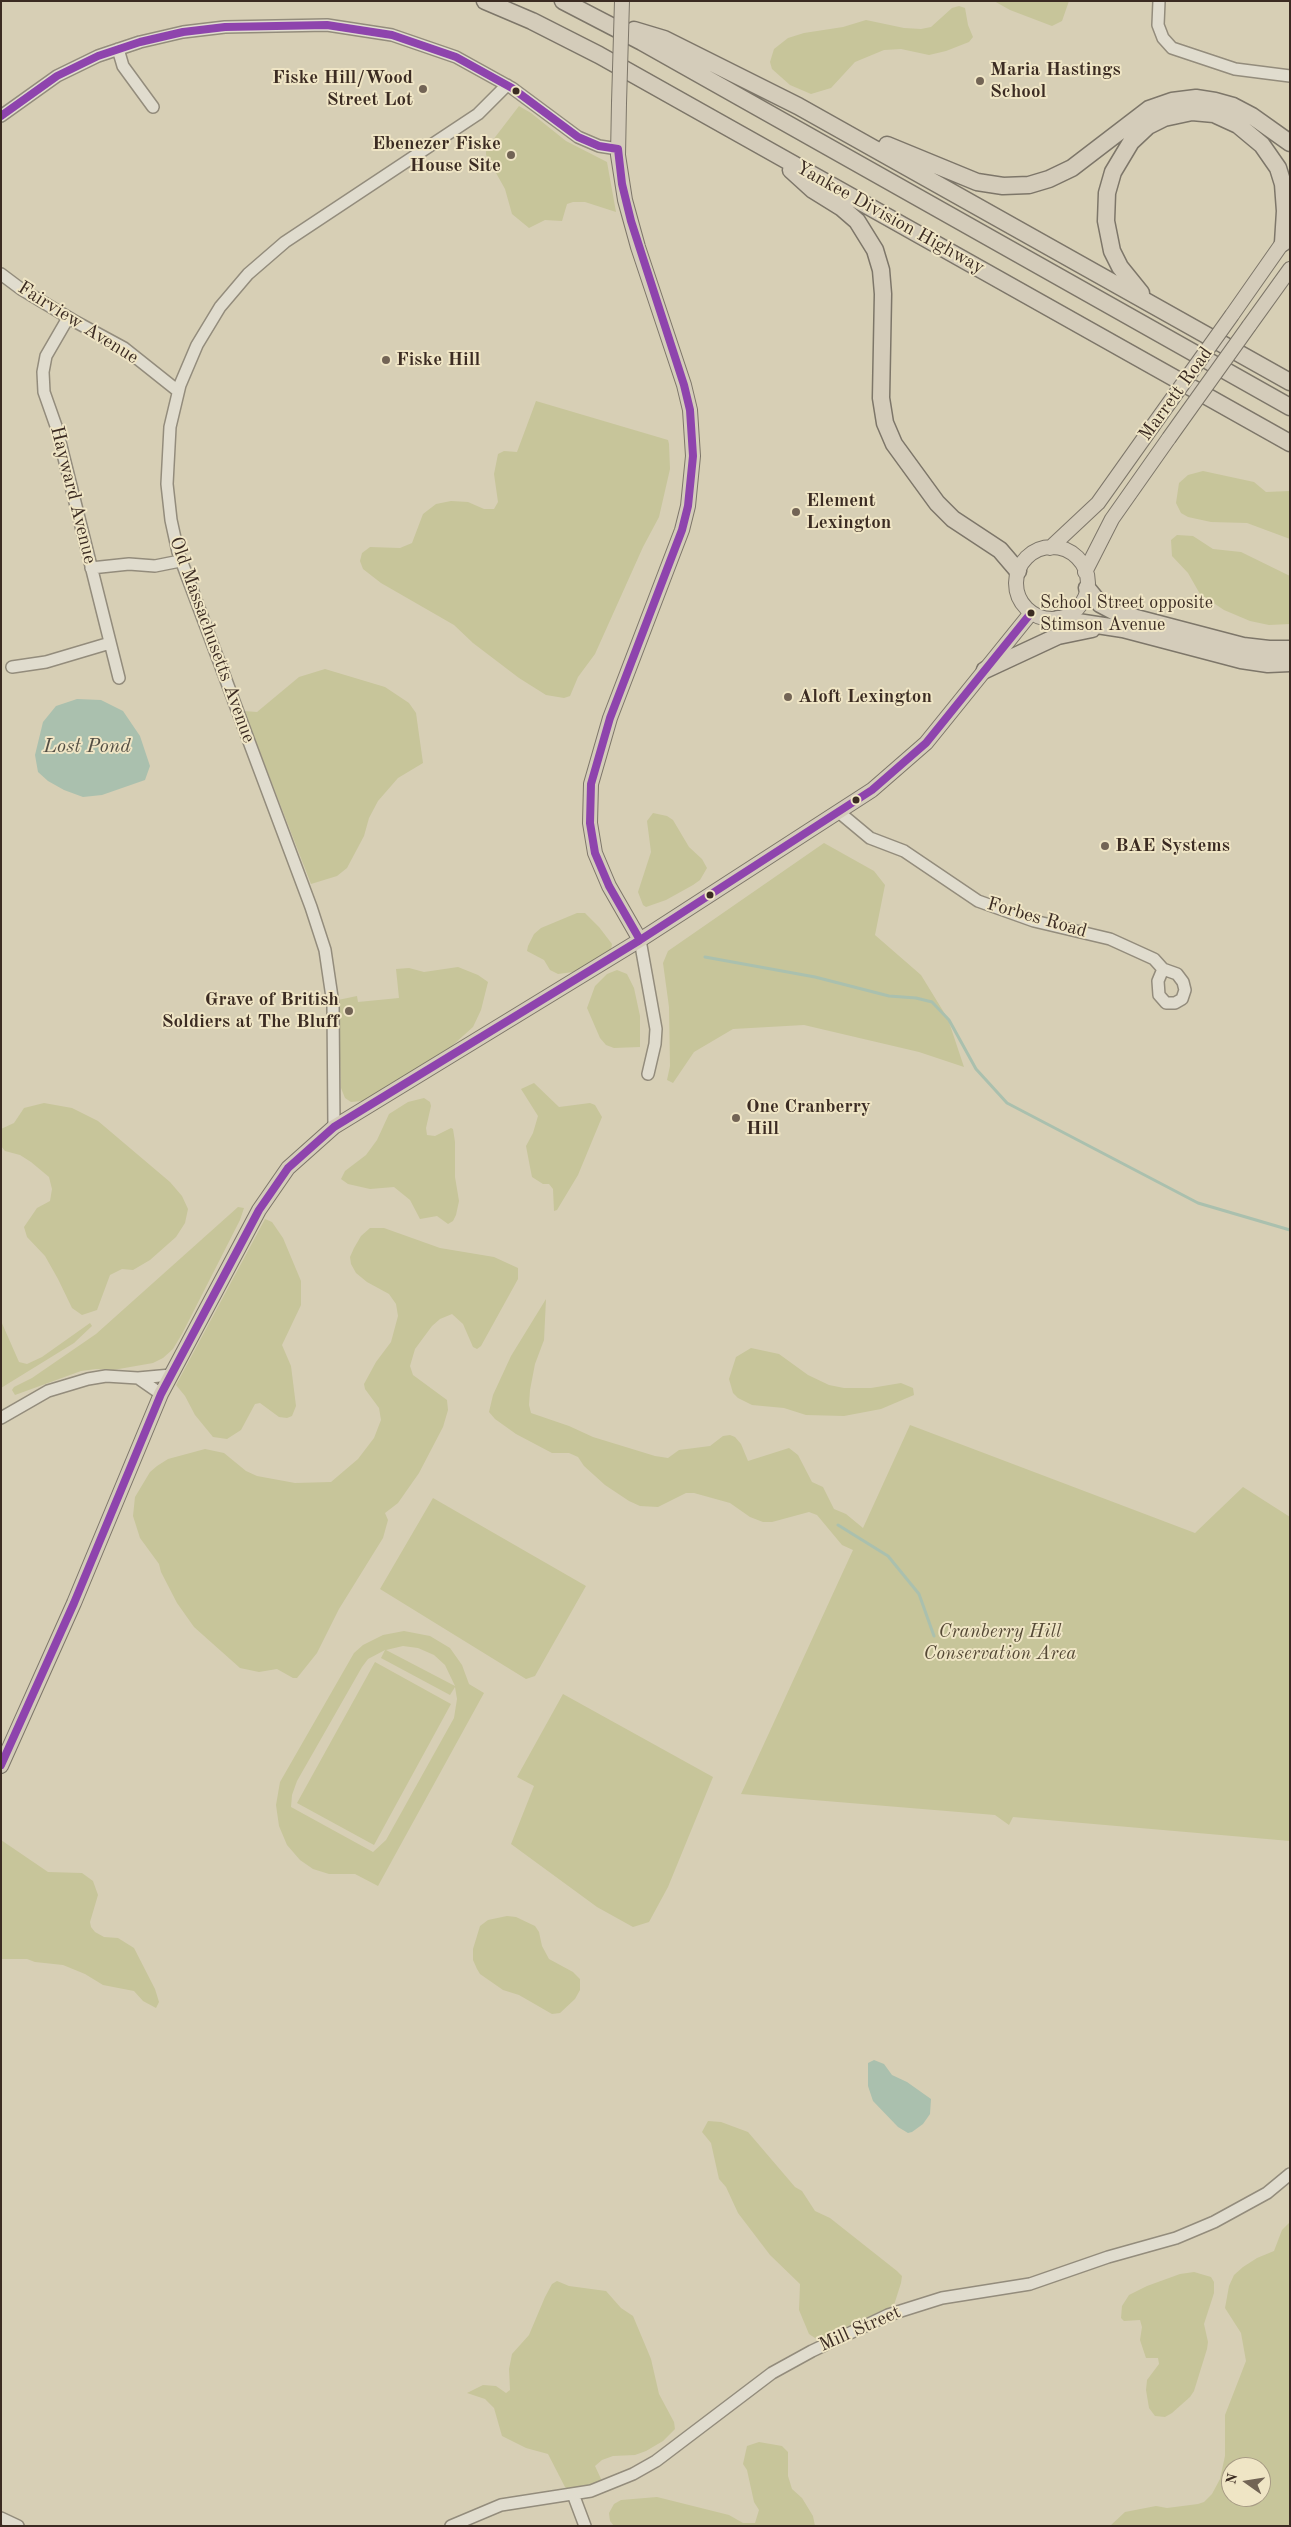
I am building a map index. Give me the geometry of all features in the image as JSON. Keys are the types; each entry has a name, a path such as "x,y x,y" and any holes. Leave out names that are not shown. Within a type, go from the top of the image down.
{"highway":[{"name":"Yankee Division Highway","path":"485,1 582,46 1290,443"},
{"name":"Yankee Division Highway","path":"562,1 1290,407"},
{"path":"599,20 664,39 832,125 1290,382"},
{"path":"832,125 962,177 1003,186 1035,183 1065,172 1141,114 1157,106 1181,99 1203,98 1233,106 1252,116 1290,143"},
{"path":"1151,303 1131,282 1116,259 1110,241 1106,212 1109,184 1118,161 1131,142 1156,121 1186,113 1214,114 1232,121 1257,140 1274,161 1283,184 1286,237"},
{"path":"769,150 813,190 849,214 863,228 872,244 881,270 883,286 881,398 885,423 894,444 937,503 960,523 1000,550 1018,571"},
{"path":"1272,433 1290,450"},
{"path":"1086,580 1100,604 1117,613 1243,646 1269,650 1290,649"},
{"path":"1058,619 1117,628 1241,660 1268,664 1290,663"},
{"path":"985,670 1067,633 1088,629 1117,628"}],"main road":[{"path":"622,1 618,149 621,177 630,222 684,385 690,410 694,456 688,506 682,530 610,718 595,764 591,784 590,823 595,853 608,886 640,940"},
{"name":"Marrett Road","path":"1050,548 1098,503 1286,237"},
{"name":"Marrett Road","path":"1086,580 1112,519 1290,269"},
{"path":"1050,548 1061,549 1072,554 1082,564 1086,580 1084,598 1076,609 1058,619 1044,618 1031,613 1022,603 1017,591 1018,571 1030,555 1050,548"},
{"path":"1,1766 74,1603 161,1394 267,1198 288,1168 334,1127 640,940 840,813 888,778 926,743 1031,613"}],"street":[{"path":"1159,1 1158,25 1162,38 1172,48 1235,69 1290,76"},
{"path":"1,116 51,79 118,48 160,37 207,29 285,24 332,25 374,31 420,44 464,61 507,85 581,138 600,146 618,149"},
{"path":"118,48 123,66 153,107"},
{"name":"Old Massachusetts Avenue","path":"334,1127 332,987 322,940 180,561 171,520 166,468 170,427 178,391 194,352 212,319 229,295 260,262 300,232 478,114 499,96 507,85"},
{"name":"Fairview Avenue","path":"1,274 21,289 68,318 124,348 178,391"},
{"name":"Hayward Avenue","path":"68,318 45,360 44,392 56,426 119,678"},
{"path":"91,568 129,564 156,566 180,561"},
{"path":"12,668 46,662 110,643"},
{"name":"Forbes Road","path":"840,813 870,838 909,854 960,891 978,901 1034,921 1110,939 1154,959 1163,969"},
{"path":"640,940 656,1030 655,1044 648,1074"},
{"path":"1,1418 48,1391 69,1384 106,1376 138,1378 171,1375"},
{"path":"138,1378 161,1394"},
{"name":"Mill Street","path":"451,2526 481,2512 513,2501 573,2494 612,2484 656,2461 772,2373 855,2330 918,2304 942,2298 1030,2284 1108,2257 1176,2238 1208,2225 1267,2193 1290,2174"},
{"path":"573,2494 584,2526"},
{"path":"1,2518 18,2526"}],"green space":[{"path":"994,1 1069,1 1062,21 1052,26 1010,10"},
{"path":"959,6 965,8 968,25 973,37 969,42 946,51 929,55 901,49 884,50 855,62 831,88 811,94 790,85 772,69 770,62 774,49 788,38 804,33 843,27 866,20 904,28 921,29 931,27 952,8"},
{"path":"519,106 531,113 566,141 607,162 616,212 585,202 573,202 567,204 562,221 545,220 529,228 512,214 505,189 486,155 486,149"},
{"path":"536,401 668,440 669,444 670,469 659,517 643,547 595,654 578,677 570,696 564,698 546,695 519,678 473,643 454,625 381,583 363,569 360,561 362,553 370,547 400,548 412,543 423,514 436,504 451,501 468,502 484,509 494,509 498,502 494,474 498,454 504,451 517,452"},
{"path":"1203,471 1254,482 1266,492 1290,491 1290,539 1247,523 1211,522 1188,517 1181,513 1176,503 1179,483 1188,475"},
{"path":"1177,535 1193,536 1213,549 1241,552 1290,576 1290,624 1269,625 1250,621 1224,610 1200,594 1188,573 1172,556 1171,540"},
{"path":"325,669 385,687 409,703 416,713 423,763 398,778 378,801 369,818 364,836 347,868 337,876 311,884 244,711 257,712 299,677"},
{"path":"653,813 667,816 673,820 689,847 702,859 707,868 700,880 693,885 666,900 646,907 643,905 638,892 651,852 647,821"},
{"path":"824,843 874,871 885,885 875,935 921,975 948,1019 964,1067 919,1052 804,1025 733,1029 694,1052 673,1083 667,1080 670,1066 669,1007 663,963 668,951"},
{"path":"577,913 585,913 599,927 612,944 611,951 573,972 558,974 550,970 544,960 527,951 528,946 534,934 541,928"},
{"path":"458,967 478,975 488,982 481,1010 473,1027 444,1053 362,1101 351,1102 345,1098 341,1088 338,1000 357,996 358,1002 399,998 396,969 409,968 424,972"},
{"path":"617,970 627,974 634,988 640,1016 640,1047 614,1048 606,1045 600,1038 587,1008 595,986 607,974"},
{"path":"534,1083 559,1107 590,1103 595,1105 602,1117 578,1175 557,1210 554,1211 553,1189 549,1184 543,1184 532,1177 526,1146 533,1133 538,1116 521,1089"},
{"path":"424,1098 430,1102 431,1106 426,1128 427,1135 435,1136 451,1128 453,1129 455,1177 459,1201 456,1215 453,1221 448,1224 437,1216 420,1219 410,1200 394,1187 370,1189 348,1184 341,1179 345,1171 366,1155 377,1140 389,1114 408,1102"},
{"path":"44,1103 72,1108 98,1121 170,1182 182,1196 188,1209 185,1223 176,1237 150,1260 133,1270 122,1269 110,1275 97,1310 82,1315 72,1308 45,1256 27,1237 24,1227 37,1208 50,1201 52,1189 49,1177 31,1162 20,1155 5,1151 1,1146 1,1129 14,1123 24,1108"},
{"path":"238,1207 244,1208 240,1220 182,1334 173,1349 163,1358 153,1363 113,1370 96,1369 81,1371 15,1395 12,1390 14,1387 32,1378 96,1334"},
{"path":"265,1219 272,1222 283,1238 301,1281 301,1305 282,1345 291,1366 296,1406 292,1416 287,1418 279,1417 260,1403 255,1404 241,1430 227,1439 213,1437 195,1415 185,1396 176,1385"},
{"path":"370,1228 384,1228 440,1248 494,1257 518,1268 518,1279 481,1346 477,1349 473,1347 463,1324 452,1314 440,1319 432,1326 415,1349 410,1366 413,1375 447,1400 448,1410 443,1427 419,1473 398,1503 385,1513 388,1520 383,1538 339,1609 317,1653 297,1678 293,1678 277,1669 259,1672 240,1668 194,1627 177,1603 161,1572 159,1564 140,1538 133,1516 135,1497 150,1472 157,1466 168,1459 205,1449 224,1453 246,1471 257,1476 295,1483 331,1482 358,1459 374,1438 381,1420 379,1408 365,1389 364,1384 376,1362 391,1342 398,1316 396,1304 389,1294 367,1282 356,1273 351,1264 350,1257 354,1248 361,1236"},
{"name":"Cranberry Hill Conservation Area","path":"546,1299 544,1340 535,1364 530,1390 529,1405 531,1413 569,1426 593,1437 655,1456 668,1458 679,1450 710,1446 723,1436 730,1435 735,1437 741,1444 748,1461 789,1448 798,1455 812,1482 823,1487 834,1509 846,1514 863,1528 910,1425 1195,1533 1243,1487 1290,1517 1290,1841 1013,1817 1009,1825 995,1815 741,1794 853,1550 842,1545 817,1515 809,1512 772,1522 763,1522 750,1517 730,1503 694,1493 686,1493 658,1507 640,1506 605,1485 584,1466 578,1457 569,1453 552,1453 516,1434 495,1419 489,1412 493,1395 511,1356"},
{"path":"1,1321 19,1362 27,1364 42,1357 90,1323 92,1326 74,1343 1,1388"},
{"path":"751,1348 779,1354 808,1375 829,1385 844,1388 871,1388 901,1383 913,1388 914,1395 881,1409 844,1416 806,1415 784,1408 752,1405 738,1398 733,1393 729,1379 736,1357"},
{"path":"433,1498 586,1586 535,1676 526,1679 380,1589"},
{"path":"404,1631 430,1636 450,1648 462,1665 469,1684 484,1693 378,1886 355,1874 329,1874 313,1869 300,1860 287,1845 279,1826 276,1805 280,1782 354,1653 363,1645 383,1635","holes":["403,1646 418,1648 434,1655 445,1665 455,1686 386,1650","385,1650 381,1658 450,1695 455,1687 457,1699 454,1718 386,1840 373,1852 291,1807 292,1795 297,1781 362,1667 368,1659"]},
{"path":"375,1662 451,1704 374,1845 297,1803"},
{"path":"563,1694 713,1777 668,1887 649,1922 633,1927 597,1907 511,1844 534,1786 517,1777"},
{"path":"1,1840 48,1872 82,1873 93,1881 98,1895 90,1922 91,1927 95,1932 104,1937 118,1938 134,1948 155,1989 159,2002 156,2008 143,2001 134,1991 103,1985 85,1974 63,1965 35,1962 27,1959 1,1959"},
{"path":"507,1916 516,1917 535,1926 549,1959 573,1972 580,1979 580,1990 575,1999 560,2013 552,2014 519,1995 503,1990 480,1974 477,1969 473,1960 473,1949 480,1926 488,1920"},
{"path":"708,2121 721,2122 748,2132 795,2187 802,2191 815,2211 830,2218 897,2271 902,2276 894,2305 818,2340 809,2334 799,2310 800,2284 770,2255 738,2213 726,2187 719,2179 711,2143 702,2132"},
{"path":"1290,2222 1290,2526 1110,2526 1125,2512 1156,2506 1167,2508 1204,2502 1212,2494 1221,2474 1221,2507 1271,2507 1271,2457 1225,2457 1225,2415 1246,2361 1241,2333 1225,2308 1229,2286 1234,2275 1257,2258 1274,2251 1282,2230"},
{"path":"1194,2272 1211,2277 1214,2282 1214,2293 1204,2324 1208,2342 1207,2349 1194,2391 1190,2397 1165,2417 1155,2416 1149,2408 1146,2390 1147,2380 1159,2364 1158,2358 1146,2358 1140,2340 1142,2327 1140,2320 1124,2321 1121,2318 1122,2306 1129,2295 1147,2286 1180,2274"},
{"path":"557,2281 569,2286 606,2291 621,2308 633,2316 651,2359 659,2394 674,2422 675,2429 663,2441 646,2451 635,2455 613,2456 602,2460 595,2466 601,2479 600,2484 570,2490 565,2487 548,2454 526,2448 502,2436 494,2408 485,2399 467,2393 483,2385 496,2386 506,2393 510,2390 509,2369 512,2354 529,2335 545,2297 552,2284"},
{"path":"759,2442 782,2446 788,2452 788,2476 792,2489 802,2498 813,2516 815,2526 614,2526 610,2521 609,2513 614,2504 621,2500 657,2497 729,2515 743,2523 755,2523 759,2510 754,2502 747,2470 743,2464 747,2446"}],"water":[{"name":"Lost Pond","path":"77,699 101,700 123,711 140,736 150,766 145,780 102,795 83,797 64,790 48,781 38,772 35,755 43,722 56,706"},
{"path":"874,2060 884,2064 892,2075 907,2082 931,2099 930,2114 923,2124 912,2132 908,2133 898,2127 873,2101 868,2086 868,2063"}],"waterway":[{"path":"705,957 815,977 889,996 916,998 932,1002 949,1020 976,1069 1007,1103 1198,1203 1290,1230"},
{"path":"838,1525 888,1556 919,1594 934,1636"}],"transit line":[{"path":"1,116 57,76 98,56 140,42 183,32 225,27 327,25 392,35 456,57 512,88 578,137 599,146 618,149 622,184 631,221 684,385 690,410 693,456 688,506 682,530 610,718 591,784 590,823 595,853 609,886 640,940"},
{"path":"1,1765 74,1603 161,1394 259,1210 288,1168 334,1127 640,940 872,790 926,743 1031,613"}],"place":[{"name":"Maria Hastings School","path":"980,81"},
{"name":"Fiske Hill/Wood Street Lot","path":"423,89"},
{"name":"Ebenezer Fiske House Site","path":"511,155"},
{"name":"Fiske Hill","path":"386,360"},
{"name":"Element Lexington","path":"796,512"},
{"name":"School Street opposite Stimson Avenue","path":"1031,613"},
{"name":"Aloft Lexington","path":"788,697"},
{"name":"BAE Systems","path":"1105,846"},
{"name":"Grave of British Soldiers at The Bluff","path":"349,1011"},
{"name":"One Cranberry Hill","path":"736,1118"}]}
